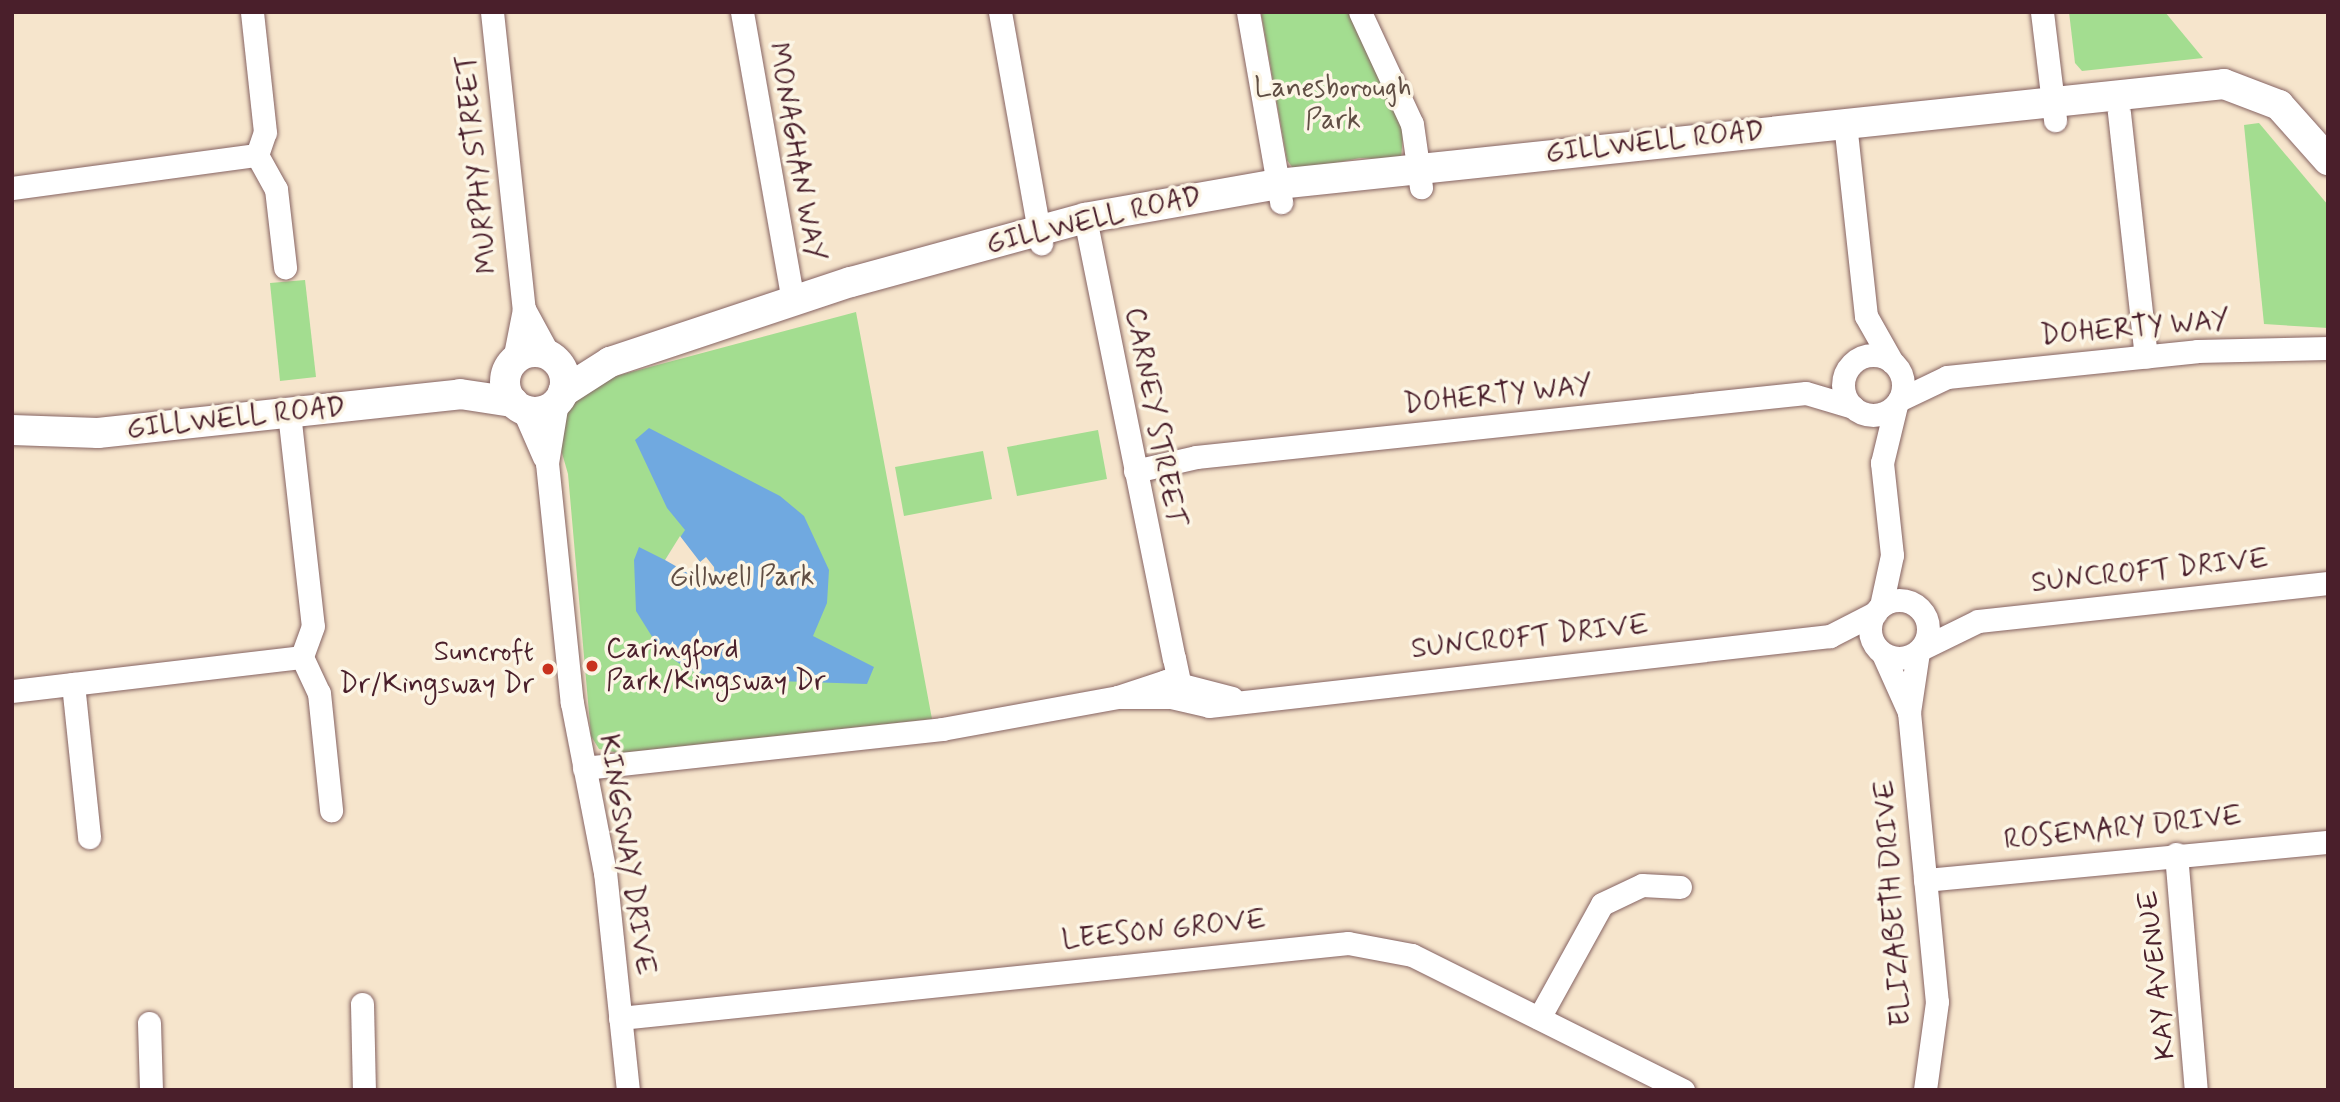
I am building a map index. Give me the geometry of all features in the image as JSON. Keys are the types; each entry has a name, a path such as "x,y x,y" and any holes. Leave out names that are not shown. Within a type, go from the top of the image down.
{"street":[{"path":"252,12 265,132 257,155 276,189 285,267"},
{"name":"MURPHY STREET","path":"492,12 524,309 511,364"},
{"name":"MONAGHAN WAY","path":"742,12 793,301"},
{"path":"1000,12 1039,236"},
{"path":"1248,12 1279,193"},
{"path":"1360,12 1412,124 1420,178"},
{"path":"2042,12 2054,111"},
{"name":"GILLWELL ROAD","path":"560,397 610,362 793,301 960,253 1087,226 1279,193 2054,111 2224,84 2279,105 2328,160"},
{"name":"GILLWELL ROAD","path":"2054,111 2119,113 2244,105 2283,123 2328,160"},
{"path":"2119,113 2146,357"},
{"path":"1846,132 1866,316 1844,387 1882,463 1892,555 1929,631 1920,650 1901,659 1880,651 1870,631 1892,555"},
{"path":"12,188 257,155"},
{"name":"CARNEY STREET","path":"1087,226 1164,629 1172,687"},
{"name":"MURPHY STREET","path":"524,309 552,357"},
{"path":"1866,316 1903,381 1882,463"},
{"name":"DOHERTY WAY","path":"1893,363 1947,377 2146,357 2328,348"},
{"path":"531,352 552,357 564,375 560,397 541,411 518,405 505,386 511,364 531,352"},
{"path":"1852,364 1868,356 1893,363"},
{"name":"GILLWELL ROAD","path":"552,357 610,362"},
{"name":"GILLWELL ROAD","path":"460,394 511,364"},
{"name":"DOHERTY WAY","path":"1806,393 1852,364"},
{"name":"DOHERTY WAY","path":"1897,402 1947,377"},
{"name":"DOHERTY WAY","path":"1133,464 1806,393 1855,408"},
{"name":"GILLWELL ROAD","path":"12,430 98,433 460,394 518,405"},
{"name":"KINGSWAY DRIVE","path":"560,397 547,463 584,768 605,872 628,1090"},
{"path":"1855,408 1882,414 1897,402"},
{"name":"KINGSWAY DRIVE","path":"518,405 547,463"},
{"path":"289,413 313,626 302,657 319,693 331,810"},
{"name":"SUNCROFT DRIVE","path":"1920,650 1978,621 2328,583"},
{"path":"1878,609 1916,605"},
{"name":"SUNCROFT DRIVE","path":"1916,605 1978,621"},
{"name":"SUNCROFT DRIVE","path":"1830,636 1878,609"},
{"name":"SUNCROFT DRIVE","path":"1172,687 1236,699 1830,636 1880,651"},
{"name":"ELIZABETH DRIVE","path":"1920,650 1909,712 1937,1002 1926,1090"},
{"name":"ELIZABETH DRIVE","path":"1880,651 1909,712"},
{"path":"12,691 302,657"},
{"path":"73,684 89,837"},
{"path":"584,768 942,729 1172,687"},
{"name":"ROSEMARY DRIVE","path":"1925,880 2176,854 2328,842"},
{"name":"KAY AVENUE","path":"2176,854 2196,1090"},
{"path":"1539,1018 1602,904 1642,885 1679,887"},
{"name":"LEESON GROVE","path":"620,1018 1348,943 1412,955 1683,1090"},
{"path":"362,1004 364,1090"},
{"path":"149,1023 151,1090"}],"green space":[{"name":"Lanesborough Park","path":"1261,12 1350,12 1404,121 1401,160 1360,158 1295,171 1287,160"},
{"path":"2069,12 2165,12 2203,58 2082,71 2075,63"},
{"path":"2259,123 2328,205 2328,328 2264,324 2244,125"},
{"path":"305,280 316,377 280,381 270,283"},
{"name":"Gillwell Park","path":"856,312 932,719 619,753 599,749 591,736 568,474 558,439 566,409 590,383"},
{"path":"1098,430 1107,479 1017,496 1007,447"},
{"path":"983,451 992,499 904,516 895,467"}],"water":[{"path":"649,428 780,496 804,516 829,570 827,603 813,636 874,667 867,684 720,679 689,670 661,651 636,611 634,560 639,547 665,560 685,530 667,508 635,440"}],"pier":[{"path":"680,536 700,562 706,557 714,567 716,589 665,560"}],"place":[{"name":"Caringford Park/Kingsway Dr","path":"592,666"},
{"name":"Suncroft Dr/Kingsway Dr","path":"548,669"}]}
